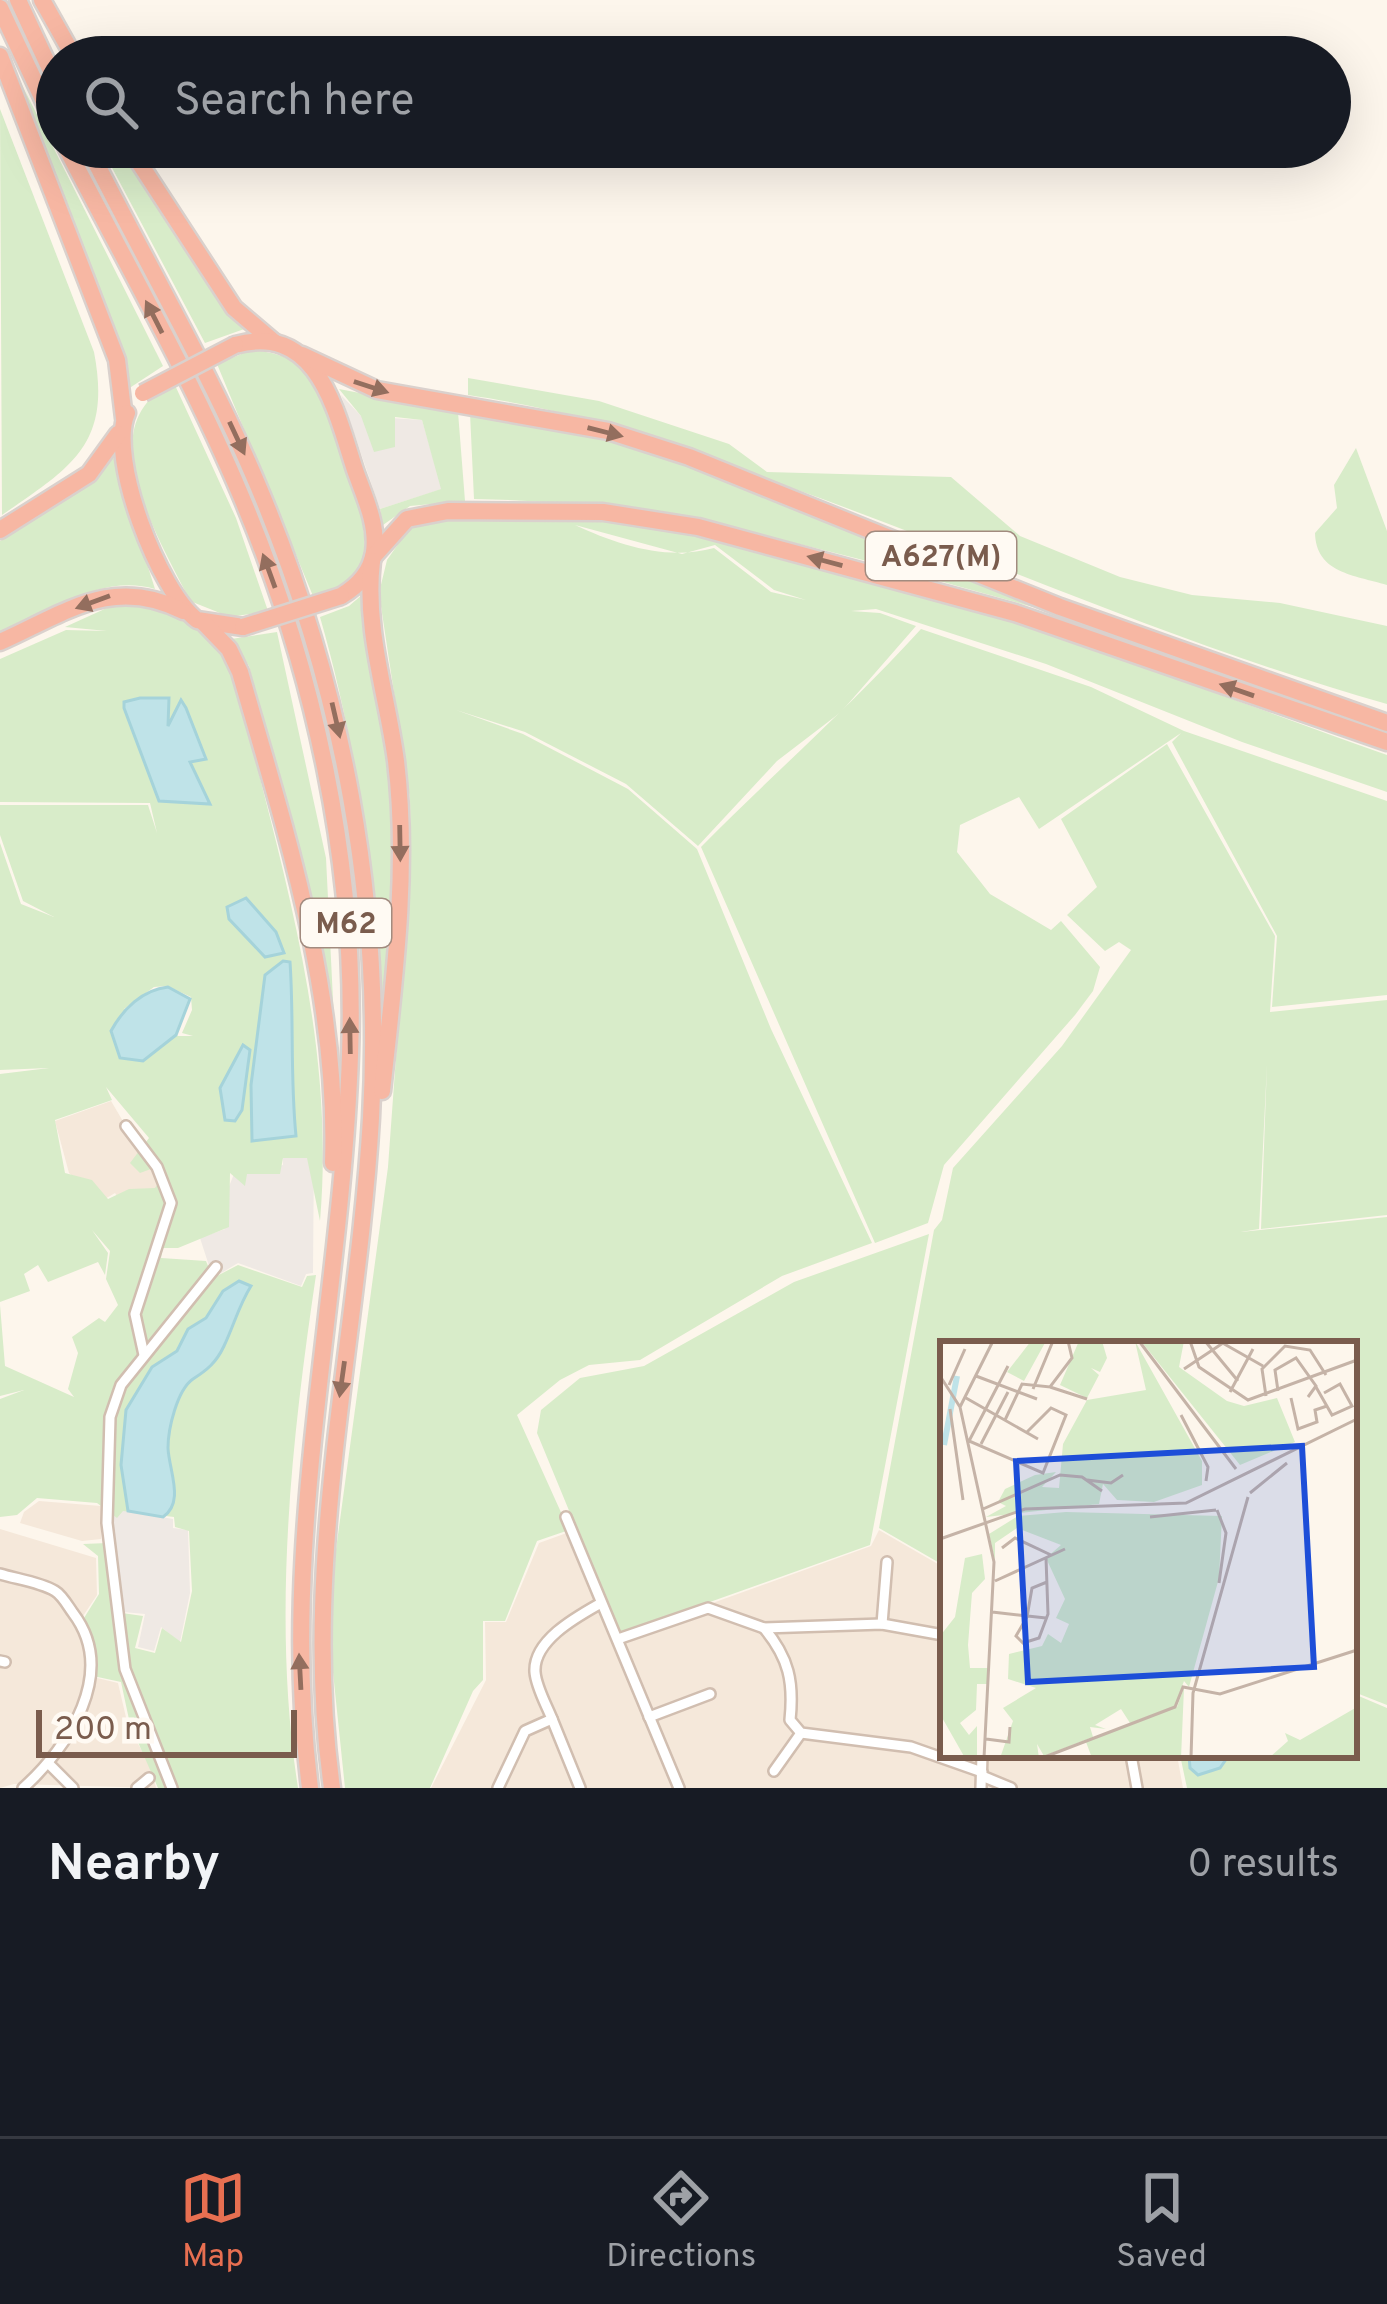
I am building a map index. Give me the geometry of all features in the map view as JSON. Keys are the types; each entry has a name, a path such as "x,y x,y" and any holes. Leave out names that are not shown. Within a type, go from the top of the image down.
{"highway":[{"path":"18,0 36,38"},
{"path":"42,0 62,36"},
{"path":"0,8 36,84"},
{"path":"0,56 36,150"},
{"path":"43,168 117,360 122,463 166,583 197,618"},
{"name":"M62","path":"77,168 242,498 276,590 318,742 346,914 351,1050 299,1604 310,1788"},
{"name":"M62","path":"99,168 260,489 313,631 338,730 365,889 371,980 371,1115 358,1263"},
{"path":"143,168 234,308 278,344"},
{"name":"A627(M)","path":"0,530 89,474 143,393 235,345 278,344 357,384 608,431 689,457 1024,591 1387,723"},
{"path":"302,355 329,392 374,526 372,559"},
{"name":"A627(M)","path":"0,642 121,593 150,597 197,618 243,627 341,596 363,578 372,559 407,519 496,509 603,512 721,533 1015,613 1387,742"},
{"name":"M62","path":"332,1788 320,1605 389,1025 400,862 396,761 369,609 372,559"},
{"name":"A627(M)","path":"1024,591 1387,712"},
{"name":"M62","path":"197,618 229,649 240,672 308,925 327,1024 334,1136 322,1361"}],"street":[{"path":"125,1126 157,1167 171,1204 135,1314 144,1355"},
{"path":"172,1788 125,1669 106,1523 110,1417 121,1385 216,1267"},
{"path":"566,1517 679,1788"},
{"path":"882,1624 887,1562"},
{"path":"0,1574 57,1591 83,1627 88,1691 49,1764 22,1788"},
{"path":"580,1788 535,1672 540,1652 571,1620 602,1603"},
{"path":"618,1639 708,1608 764,1628 882,1624 940,1634"},
{"path":"764,1628 785,1653 794,1689 790,1720 801,1732 911,1748 1011,1788"},
{"path":"649,1717 710,1694"},
{"path":"498,1788 525,1732 552,1720"},
{"path":"774,1771 801,1732"},
{"path":"1132,1758 1137,1788"},
{"path":"49,1764 73,1788"},
{"path":"137,1788 149,1778"}],"shaded area":[{"path":"341,395 361,416 422,420 442,489 380,509"},
{"path":"111,1101 166,1194 130,1215 115,1193 100,1202 69,1173 55,1121"},
{"path":"314,1147 313,1273 306,1274 301,1286 238,1263 213,1278 200,1238 225,1229 226,1194 234,1174 283,1165 283,1151"},
{"path":"39,1501 101,1506 101,1539 82,1541 20,1523 24,1512"},
{"path":"110,1508 173,1519 173,1528 188,1530 190,1593 180,1642 161,1627 154,1651 138,1647 145,1614 123,1612"},
{"path":"0,1529 96,1558 97,1595 83,1616 93,1677 118,1683 128,1726 152,1769 156,1788 14,1784 0,1788"},
{"path":"575,1530 621,1636 871,1546 879,1530 940,1565 940,1758 1178,1758 1183,1788 431,1788 486,1680 485,1622 506,1622 539,1543"}],"green space":[{"path":"18,77 36,113 36,128"},
{"path":"0,109 94,352 98,384 97,410 81,450 48,482 2,515"},
{"path":"50,168 64,168 163,366 128,389"},
{"path":"112,168 137,168 247,328 205,343"},
{"path":"251,350 287,358 316,381 360,508 363,556 356,573 313,596 217,364"},
{"path":"468,378 599,401 729,444 767,472 951,477 1020,536 1120,577 1192,595 1280,603 1387,626 1387,704 1235,656 670,444 554,411 468,395"},
{"path":"174,383 236,518 268,611 230,617 190,601 149,516 132,453 135,425 148,401"},
{"path":"339,389 458,412 465,501 410,506 383,525 380,509 441,489 422,420 395,417 395,447 374,452 361,416"},
{"path":"470,413 572,429 665,456 1035,603 1033,607 825,550 688,521 547,502 474,499"},
{"path":"1356,448 1387,531 1387,585 1339,570 1322,557 1317,546 1315,533 1337,508 1334,485"},
{"path":"113,456 155,589 135,585 95,590 0,634 0,541 73,494"},
{"path":"551,515 657,529 869,578 1080,645 1387,755 1387,792 1242,742 1046,664 876,609 851,611 880,613 916,626 841,712 777,761 698,846 626,784 525,732 456,710 523,734 628,789 697,849 771,1029 872,1243 782,1276 640,1360 589,1365 560,1380 517,1415 569,1530 537,1541 505,1621 483,1621 483,1680 473,1691 430,1788 345,1788 331,1653 334,1564 388,1167 411,851 410,799 379,593 387,560 410,527 450,519","holes":["575,525 677,553 608,539","715,545 774,590 806,600 771,592 714,548 689,552"]},
{"path":"363,594 389,750 395,850 383,1035 364,824 346,721 320,617 349,606"},
{"path":"120,602 134,603 182,619 221,649 245,707 300,948 322,1110 320,1221 307,1158 283,1158 280,1174 247,1174 245,1186 230,1173 229,1227 178,1248 163,1248 161,1258 206,1261 213,1278 238,1265 302,1287 307,1276 316,1275 288,1532 286,1661 298,1788 158,1788 130,1724 121,1682 93,1676 84,1618 99,1594 98,1556 83,1544 108,1543 122,1613 143,1616 135,1648 155,1653 162,1628 181,1642 192,1591 189,1531 175,1527 174,1517 123,1511 117,1518 97,1503 37,1498 17,1515 0,1517 0,1399 24,1390 0,1396 0,1305 5,1366 74,1397 68,1389 78,1353 72,1337 99,1318 105,1322 118,1305 106,1279 110,1251 92,1230 108,1253 105,1275 98,1262 48,1282 38,1265 24,1274 30,1291 0,1302 0,1074 49,1068 0,1070 0,843 21,904 54,917 23,901 0,835 0,805 148,805 157,833 150,803 0,802 0,659 66,630 107,631 65,627","holes":["167,986 191,997 192,1010 182,1033 193,1036 178,1036 124,1009 154,987","106,1087 149,1138 130,1163 140,1173 159,1166 164,1175 155,1188 129,1189 108,1199 92,1180 65,1173 55,1120 112,1100"]},
{"path":"921,629 1091,687 1184,731 1387,801 1387,995 1272,1007 1277,936 1172,742 1181,733 1039,829 1019,797 960,825 957,852 990,894 1051,930 1061,921 1100,967 1093,991 1075,1015 944,1165 928,1223 875,1243 701,847"},
{"path":"277,632 326,858 337,1081 322,952 249,666 231,639"},
{"path":"1167,744 1275,936 1270,1012 1387,1000 1387,1215 1261,1229 1267,1064 1259,1229 1241,1232 1387,1217 1387,1705 1357,1693 1357,1341 940,1341 940,1563 879,1528 934,1230 942,1220 953,1168 1062,1046 1131,950 1119,942 1105,951 1067,915 1097,887 1061,819"},
{"path":"929,1234 870,1545 620,1634 537,1433 541,1410 580,1378 644,1366 794,1282"},
{"path":"1357,1695 1387,1708 1387,1788 1187,1788 1181,1758 1357,1758"}],"water":[{"path":"169,698 168,726 181,700 206,759 190,762 210,804 159,801 124,708 124,702"},
{"path":"246,898 276,932 284,953 265,957 229,919 227,907"},
{"path":"283,961 290,962 296,1136 252,1141 251,1085 265,975"},
{"path":"168,987 190,999 176,1035 143,1061 120,1058 111,1031 116,1023 142,996"},
{"path":"243,1045 250,1050 242,1110 235,1121 225,1120 220,1088"},
{"path":"239,1281 251,1286 224,1346 211,1366 187,1384 174,1410 168,1448 175,1495 170,1511 163,1517 128,1511 121,1465 126,1410 152,1367 177,1351 188,1329 206,1318 223,1291"},
{"path":"1189,1758 1227,1758 1220,1768 1198,1775 1190,1768"}]}
